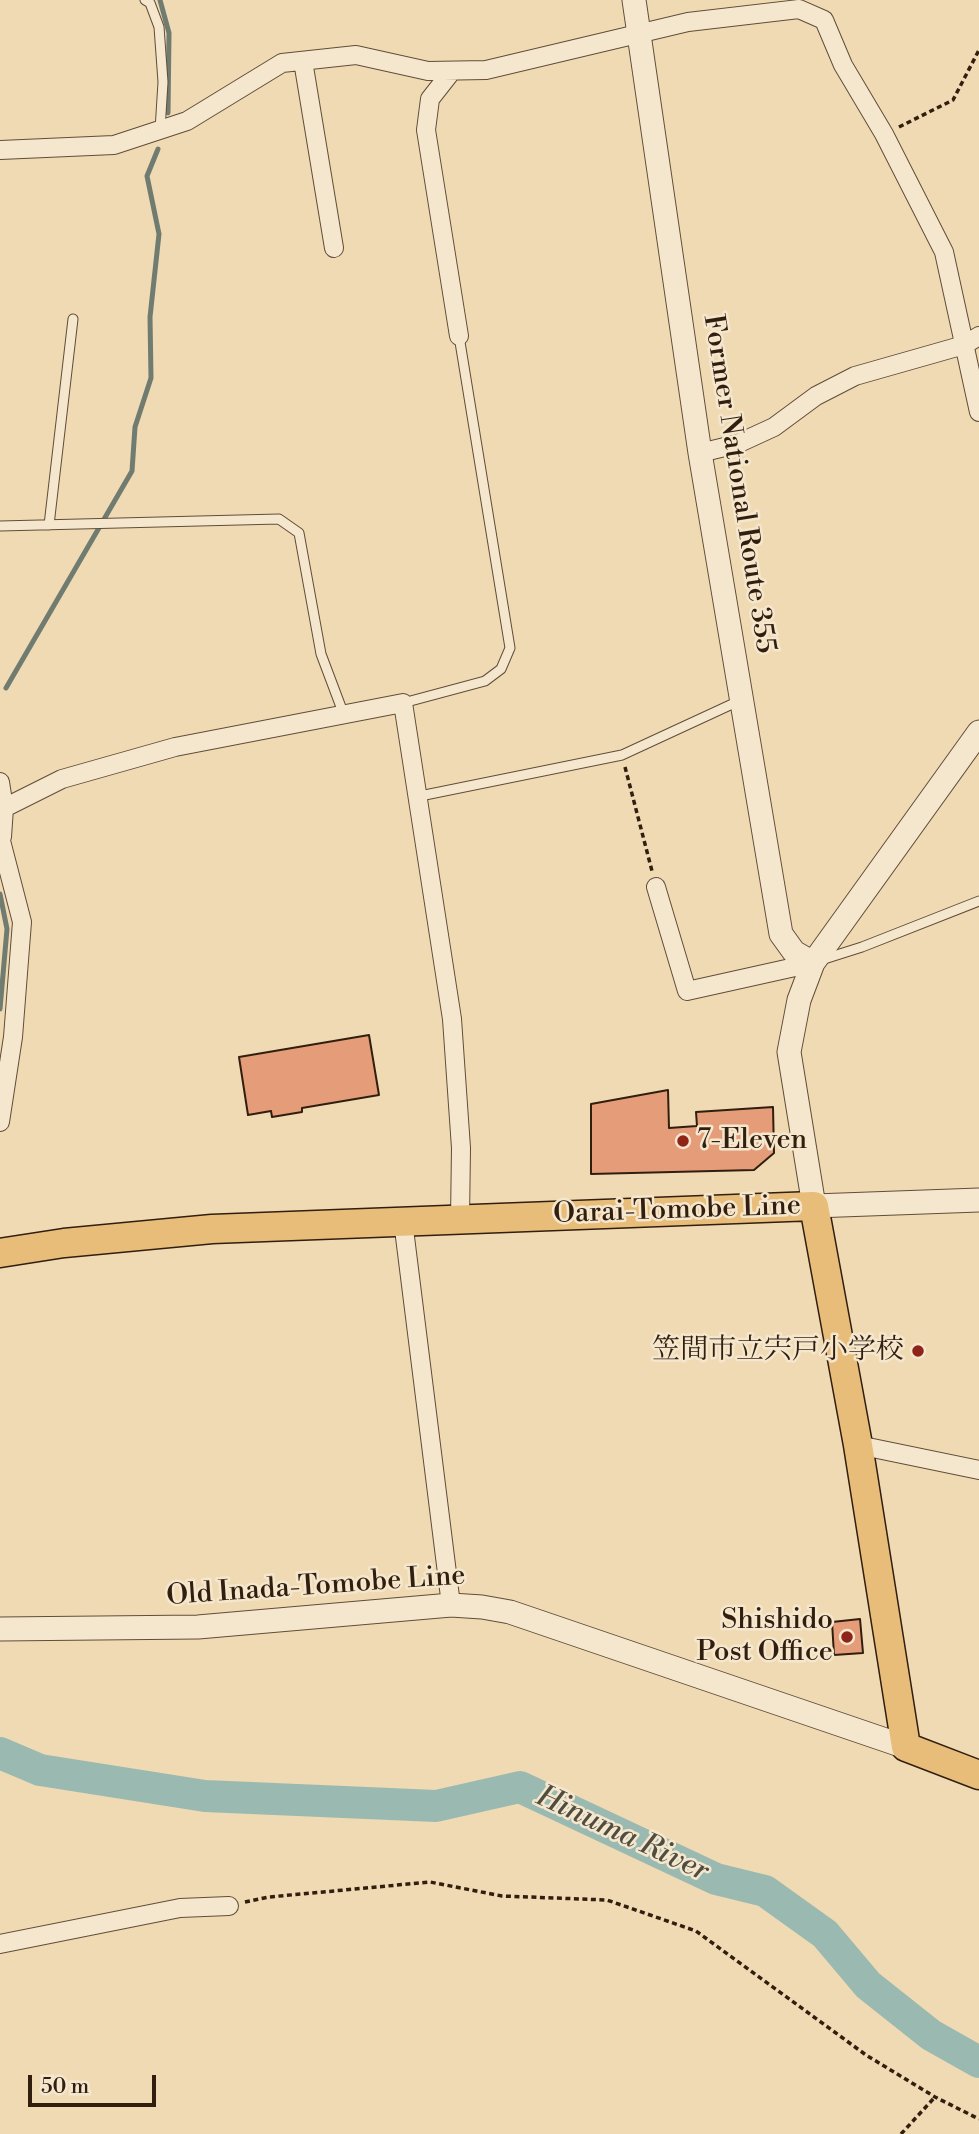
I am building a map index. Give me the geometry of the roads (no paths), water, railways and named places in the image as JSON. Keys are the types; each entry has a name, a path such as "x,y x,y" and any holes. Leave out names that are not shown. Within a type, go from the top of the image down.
{"main road":[{"name":"Oarai-Tomobe Line","path":"0,1253 124,1236 403,1221 814,1206 858,1446 906,1747"},
{"path":"906,1747 979,1774"}],"street":[{"name":"Former National Route 355","path":"634,0 700,453 782,934 794,952 813,962"},
{"path":"0,150 114,145 187,121 282,63 356,55 428,71 486,70 688,22 799,9 824,20 843,65 884,134 944,252 972,341 979,412"},
{"path":"303,61 334,248"},
{"path":"452,71 430,99 426,130 459,336"},
{"path":"700,453 737,444 774,427 816,396 855,376 972,341"},
{"path":"5,808 62,779 175,747 403,703 420,796 457,1075 460,1219"},
{"path":"979,732 813,962 799,1000 789,1052 814,1206 979,1200"},
{"path":"0,782 5,808 1,837 22,922 13,1037 0,1122"},
{"path":"656,887 687,991 813,962"},
{"path":"403,1221 451,1605"},
{"path":"858,1446 979,1470"},
{"name":"Old Inada-Tomobe Line","path":"0,1629 198,1627 451,1605 510,1612 906,1747"},
{"path":"0,1944 180,1908 229,1906"}],"lane":[{"path":"145,0 150,3 159,27 163,82 160,130"},
{"path":"49,525 73,319"},
{"path":"403,703 485,681 501,669 510,648 459,336"},
{"path":"0,526 279,519 299,533 321,654 344,715"},
{"path":"420,796 622,755 743,699"},
{"path":"813,962 862,947 979,901"}],"waterway":[{"path":"160,0 169,33 168,113"},
{"path":"6,688 132,471 135,427 151,378 150,317 159,234 147,176 158,149"},
{"path":"0,894 7,929 0,1009"},
{"name":"Hinuma River","path":"0,1753 40,1770 205,1796 436,1806 520,1787 716,1879 765,1891 825,1934 868,1985 931,2035 979,2062"}],"place":[{"name":"7-Eleven","path":"683,1141"},
{"name":"笠間市立宍戸小学校","path":"918,1351"},
{"name":"Shishido Post Office","path":"847,1637"}]}
